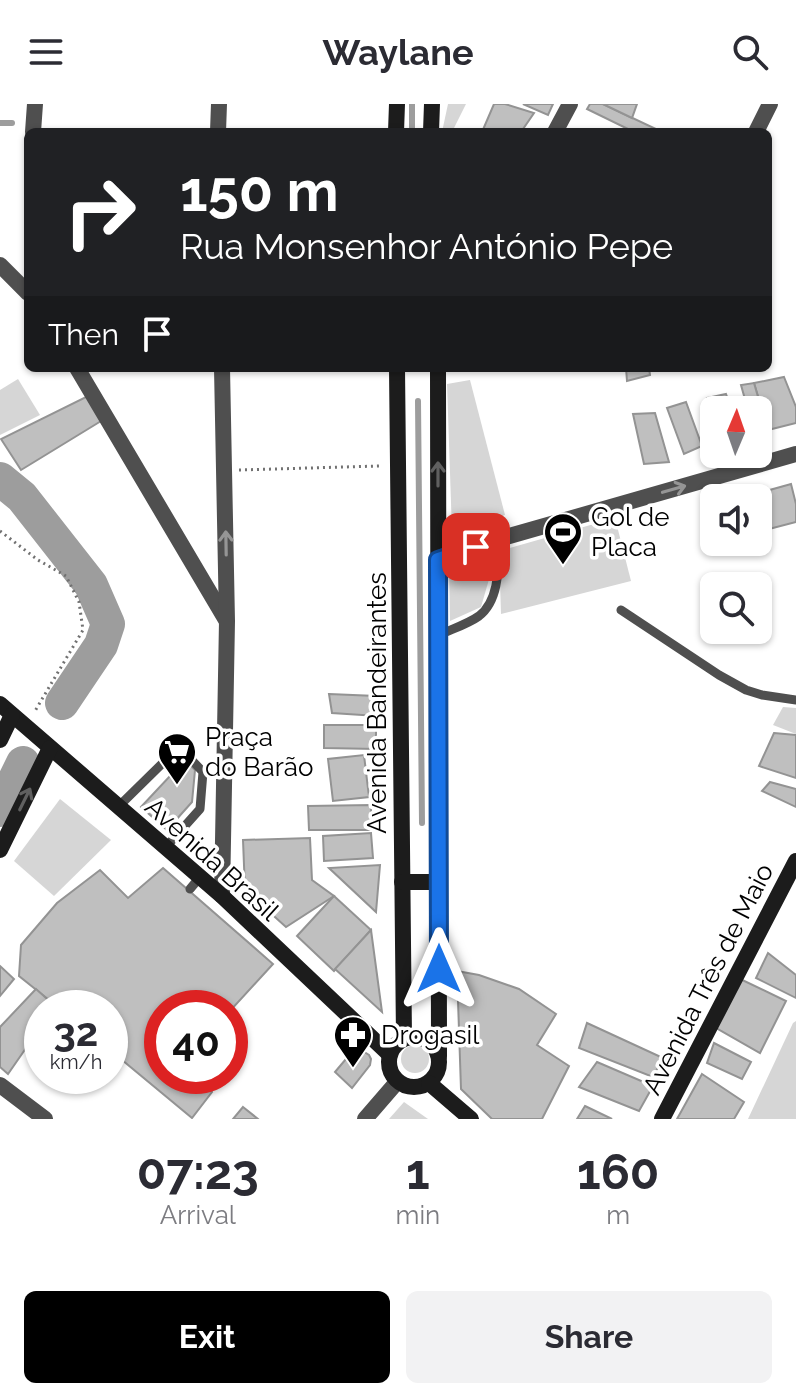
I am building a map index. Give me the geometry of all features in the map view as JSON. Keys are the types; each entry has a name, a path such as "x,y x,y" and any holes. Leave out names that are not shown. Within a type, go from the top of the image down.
{"street":[{"path":"33,128 35,104"},
{"path":"218,128 219,104"},
{"path":"396,128 397,104"},
{"path":"431,128 432,104"},
{"path":"557,128 570,104"},
{"path":"758,128 770,104"},
{"path":"0,265 24,289"},
{"path":"79,372 227,621"},
{"path":"222,372 227,621 222,896"},
{"name":"Avenida Bandeirantes","path":"397,372 404,1038"},
{"path":"438,372 439,635 439,882 439,1056 439,1066 429,1083 419,1087 407,1087 397,1082 389,1069 389,1054 395,1044 404,1038 422,1038 430,1042 439,1056"},
{"path":"438,560 499,539 796,454"},
{"path":"0,740 6,709"},
{"name":"Avenida Brasil","path":"6,709 166,847 195,883 222,896 271,952 389,1054"},
{"path":"0,850 50,748"},
{"name":"Avenida Três de Maio","path":"662,1119 796,861"},
{"path":"402,882 439,882"},
{"path":"365,1119 397,1082"},
{"path":"429,1083 471,1119"},
{"path":"0,1085 45,1119"}],"lane":[{"path":"439,635 478,617 487,608 497,574 499,539"},
{"path":"621,610 746,690 796,700"},
{"path":"118,807 176,750 185,753 203,772 200,809 166,847"}],"path":[{"path":"224,471 399,466"},
{"path":"0,531 38,560 66,576 79,602 83,630 25,727"}],"shaded area":[{"path":"448,104 466,104 454,128 443,128"},
{"path":"18,379 40,415 0,435 0,390"},
{"path":"470,380 505,515 452,532 447,384"},
{"name":"Gol de Placa","path":"615,518 631,581 501,614 499,551"},
{"path":"496,555 481,607 450,621 449,567"},
{"path":"783,707 796,708 796,734 773,725"},
{"path":"60,799 111,840 54,896 14,861"},
{"path":"796,1021 796,1119 748,1119 793,1023"},
{"path":"415,1045 425,1049 429,1059 425,1069 415,1073 405,1069 401,1059 405,1049"},
{"path":"404,1102 428,1119 389,1119"}],"building":[{"path":"494,104 505,104 534,113 524,128 484,128"},
{"path":"523,104 553,104 548,115"},
{"path":"590,104 603,104 654,128 626,128 587,109"},
{"path":"603,104 637,104 632,118"},
{"path":"626,372 650,372 650,375 627,381"},
{"path":"784,377 796,407 796,423 772,429 772,396 758,396 754,383"},
{"path":"754,383 758,396 744,396 741,385"},
{"path":"92,394 106,418 21,470 1,439"},
{"path":"686,402 700,447 684,454 667,408"},
{"path":"655,413 669,462 644,464 633,414"},
{"path":"791,484 796,522 772,528 772,489"},
{"path":"329,694 376,696 377,716 332,713"},
{"path":"324,725 376,725 376,749 324,748"},
{"path":"774,733 796,735 796,778 759,766"},
{"path":"364,755 369,797 333,801 328,759"},
{"name":"Praça do Barão","path":"185,760 195,770 192,802 167,830 141,807"},
{"path":"770,782 796,789 796,807 762,791"},
{"path":"371,805 371,830 309,830 308,806"},
{"path":"371,833 373,858 324,861 323,836"},
{"path":"310,838 312,880 334,896 286,927 245,890 243,840"},
{"path":"380,865 376,912 329,868"},
{"path":"163,868 273,964 248,991 144,990 144,1078 128,1065 128,990 36,990 19,976 21,945 57,903 100,870 128,898"},
{"path":"334,896 371,930 334,971 297,936"},
{"path":"371,930 382,1012 335,969"},
{"path":"768,953 796,975 796,998 756,978"},
{"path":"0,966 14,979 0,996"},
{"path":"457,971 519,989 556,1014 537,1045 569,1066 542,1119 492,1119 461,1089"},
{"path":"736,977 786,1001 760,1053 711,1025"},
{"path":"24,1002 24,1051 8,1074 0,1067 0,1027"},
{"path":"587,1023 663,1058 653,1077 579,1048"},
{"path":"714,1043 751,1062 742,1079 707,1063"},
{"name":"Drogasil","path":"356,1047 371,1059 370,1065 352,1088 335,1072"},
{"path":"597,1062 653,1086 639,1111 579,1087"},
{"path":"702,1074 744,1102 734,1119 677,1119"},
{"path":"163,1094 210,1094 192,1118"},
{"path":"585,1106 612,1119 577,1119"},
{"path":"243,1107 258,1119 233,1119"}],"waterway":[{"path":"412,104 412,128"},
{"path":"0,123 12,123"},
{"path":"418,401 422,823"},
{"path":"0,479 22,497 91,585 108,624 101,645 62,703"},
{"path":"0,810 23,763"}],"place":[{"name":"Gol de Placa","path":"563,566"},
{"name":"Praça do Barão","path":"177,786"},
{"name":"Drogasil","path":"353,1069"}],"route":[{"path":"439,969 438,560 476,547"}]}
